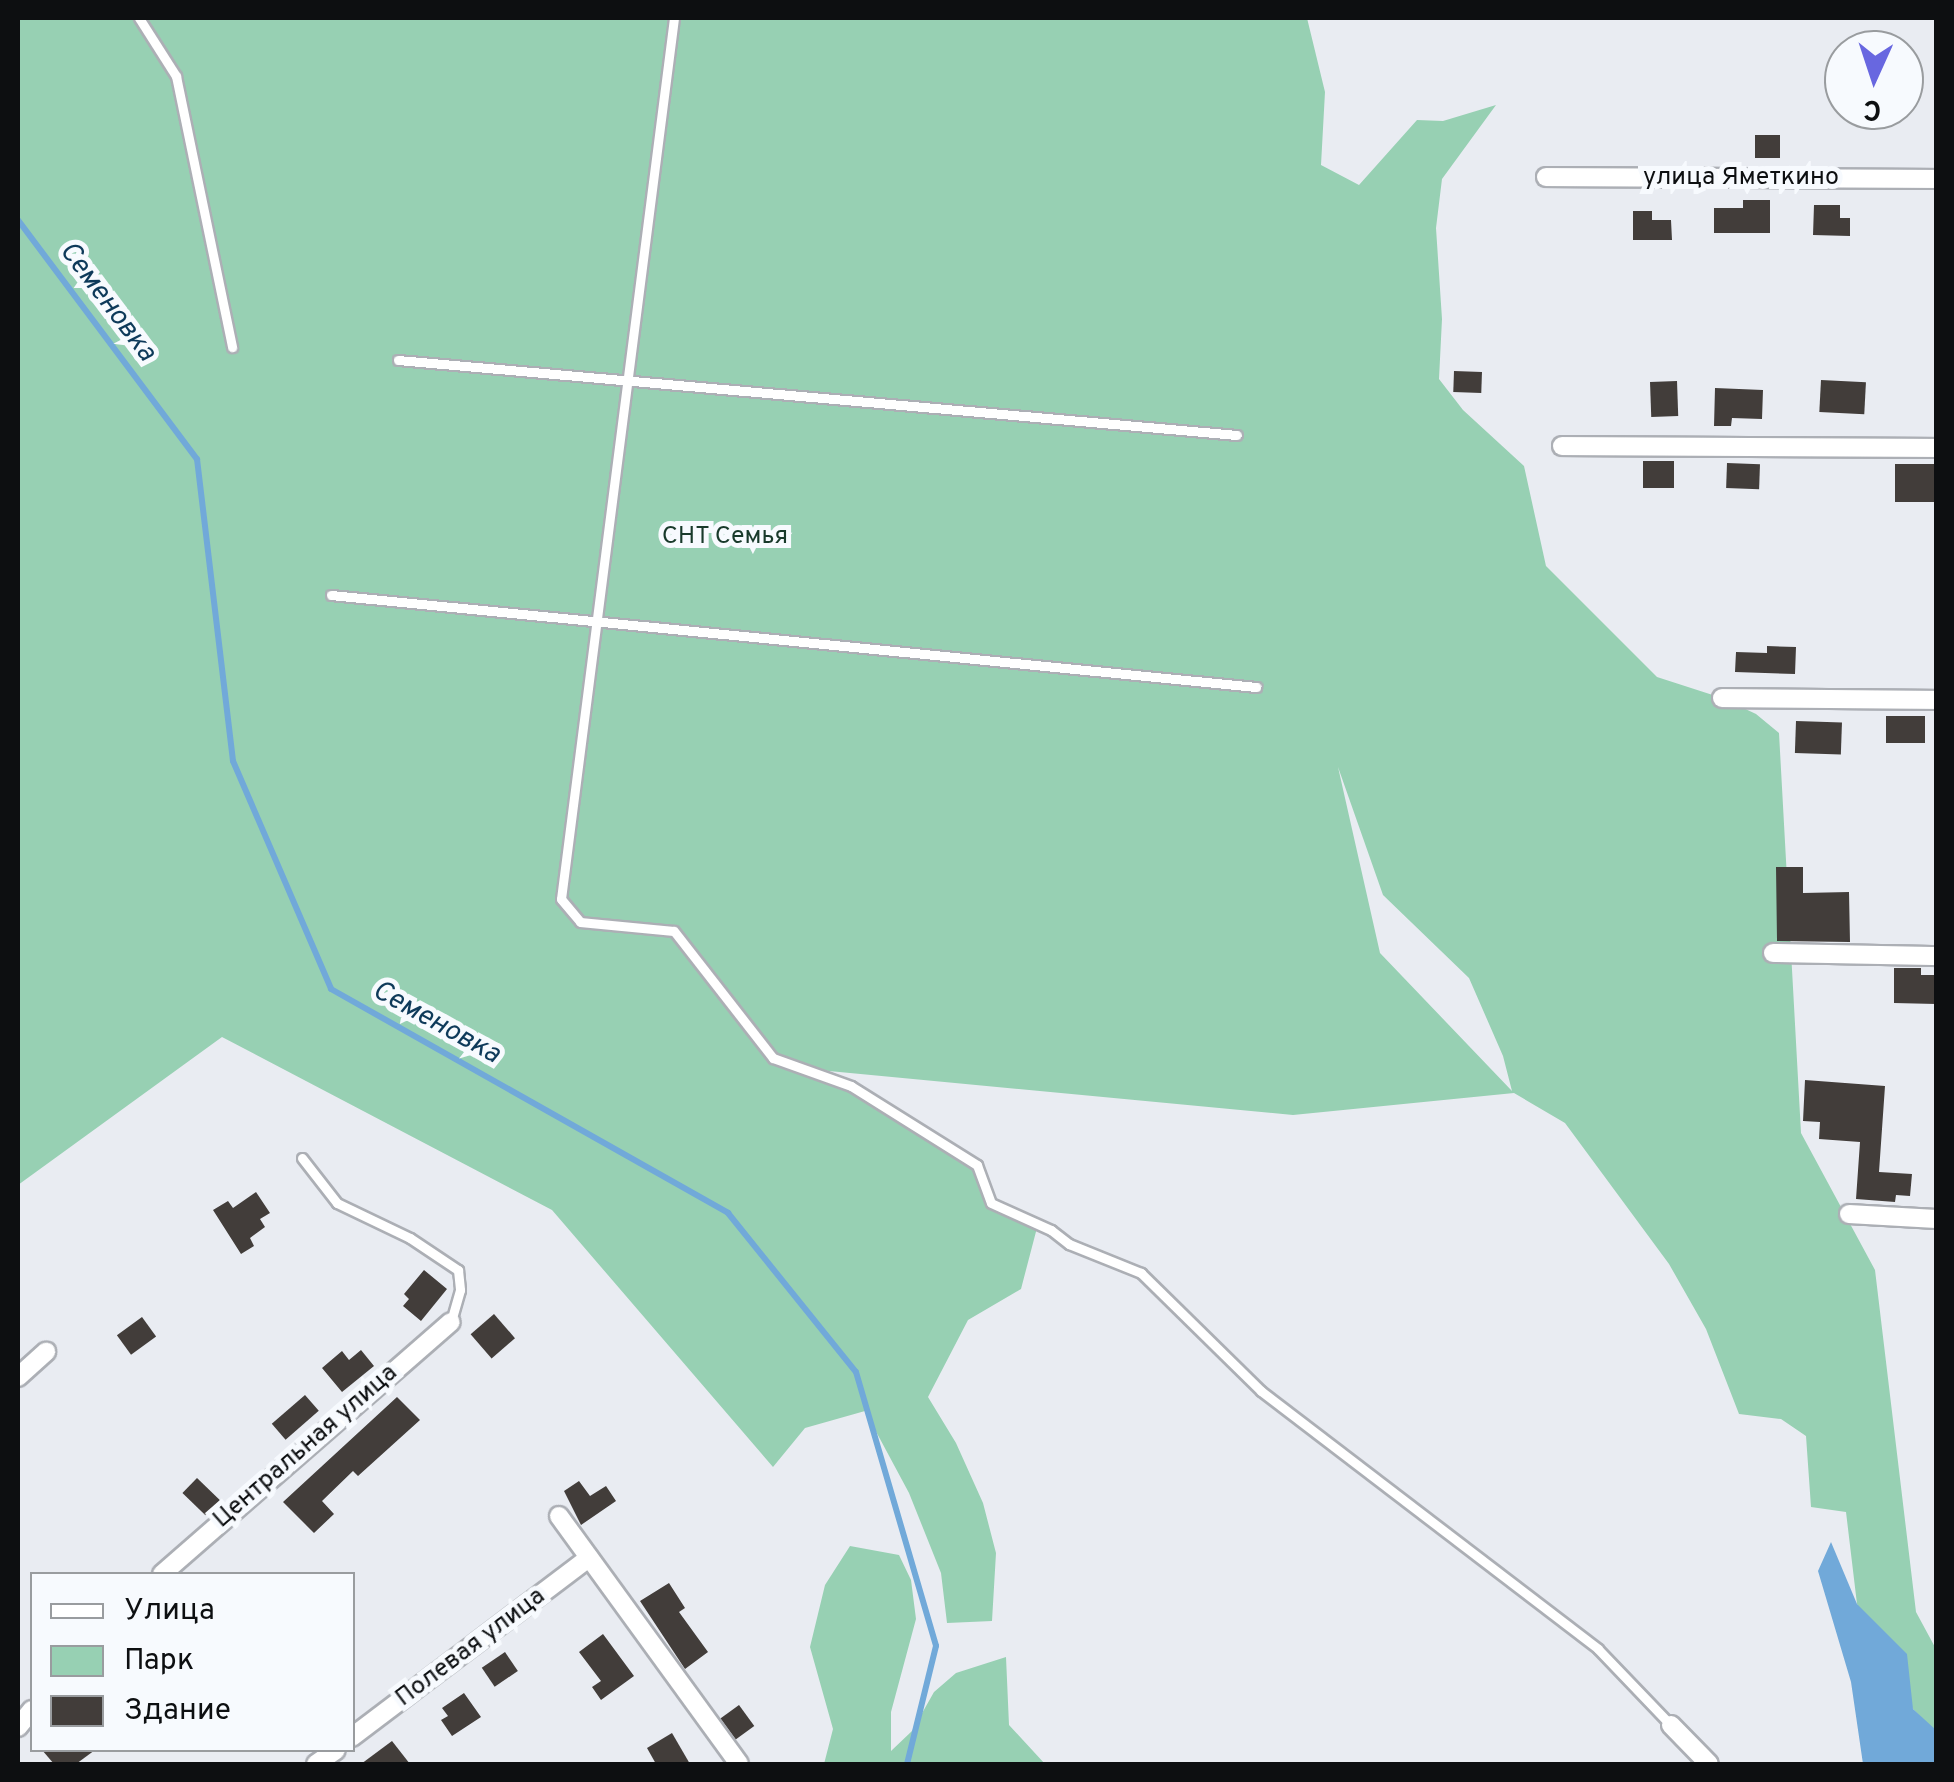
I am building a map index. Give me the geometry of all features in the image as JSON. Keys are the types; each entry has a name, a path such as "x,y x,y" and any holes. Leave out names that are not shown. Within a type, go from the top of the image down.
{"street":[{"name":"улица Яметкино","path":"1546,177 1936,178"},
{"path":"1562,446 1936,448"},
{"path":"1722,698 1936,700"},
{"path":"1774,953 1936,956"},
{"path":"1849,1214 1936,1220"},
{"name":"Центральная улица","path":"164,1572 451,1322"},
{"path":"18,1377 46,1352"},
{"path":"558,1516 739,1764"},
{"name":"Полевая улица","path":"355,1735 589,1558"},
{"path":"1670,1725 1709,1764"}],"lane":[{"path":"139,18 176,76 232,347"},
{"path":"674,18 562,899 580,922 674,931 773,1058 851,1086 977,1165 990,1203 1051,1230 1068,1244 1141,1273 1261,1391 1598,1649 1670,1725"},
{"path":"398,360 1237,435"},
{"path":"332,595 1256,686"},
{"path":"302,1158 337,1203 410,1238 458,1270 460,1290 451,1322"}],"green space":[{"name":"СНТ Семья","path":"18,18 1307,18 1325,92 1321,165 1359,185 1417,120 1443,121 1496,105 1442,179 1436,228 1442,319 1439,379 1463,410 1524,466 1546,566 1657,677 1722,698 1756,714 1779,733 1801,1133 1875,1270 1916,1612 1936,1649 1936,1733 1913,1709 1857,1604 1846,1512 1811,1507 1806,1436 1781,1419 1739,1414 1706,1329 1669,1264 1565,1123 1514,1093 1293,1115 808,1069 851,1086 977,1165 991,1203 1038,1224 1021,1289 968,1320 928,1397 956,1443 983,1503 996,1553 992,1621 947,1623 941,1573 909,1493 865,1411 805,1428 773,1467 552,1210 222,1037 18,1185","holes":["1338,767 1383,895 1469,978 1503,1056 1512,1091 1380,953"]},
{"path":"850,1546 899,1555 911,1580 916,1619 891,1712 891,1751 912,1731 934,1692 956,1673 1006,1657 1009,1725 1045,1764 824,1764 833,1729 810,1647 825,1585"}],"water":[{"path":"1831,1542 1857,1604 1907,1654 1913,1709 1936,1730 1936,1764 1863,1764 1851,1682 1818,1571"}],"building":[{"path":"1755,135 1780,135 1780,158 1755,158"},
{"path":"1743,200 1770,200 1770,233 1714,233 1714,208 1743,208"},
{"path":"1814,205 1840,205 1840,218 1850,218 1850,236 1813,235"},
{"path":"1633,211 1652,211 1652,220 1671,220 1672,240 1633,240"},
{"path":"1454,371 1482,372 1481,393 1453,392"},
{"path":"1821,380 1866,382 1864,414 1819,412"},
{"path":"1677,381 1678,416 1651,417 1650,382"},
{"path":"1715,388 1763,390 1762,419 1732,418 1731,426 1714,426"},
{"path":"1643,461 1674,461 1674,488 1643,488"},
{"path":"1727,463 1760,464 1759,489 1726,488"},
{"path":"1895,464 1936,464 1936,502 1895,502"},
{"path":"1767,646 1796,647 1795,674 1735,672 1736,652 1767,653"},
{"path":"1886,716 1925,716 1925,743 1886,743"},
{"path":"1796,721 1842,723 1841,755 1795,753"},
{"path":"1776,867 1803,867 1803,893 1849,892 1850,942 1777,941"},
{"path":"1894,968 1921,968 1921,975 1936,975 1936,1004 1894,1003"},
{"path":"1805,1080 1885,1086 1879,1172 1912,1174 1910,1196 1896,1195 1895,1202 1856,1199 1860,1142 1819,1139 1820,1122 1803,1121"},
{"path":"256,1192 270,1213 260,1219 265,1227 250,1238 254,1246 241,1254 213,1210 228,1201 233,1208"},
{"path":"424,1270 447,1289 421,1321 403,1306 409,1299 404,1294"},
{"path":"494,1314 515,1338 492,1358 471,1334"},
{"path":"142,1317 156,1336 131,1355 117,1335"},
{"path":"361,1350 374,1366 342,1392 322,1368 342,1351 349,1360"},
{"path":"305,1395 319,1411 286,1440 272,1424"},
{"path":"397,1397 420,1420 358,1476 353,1471 322,1501 334,1514 314,1533 283,1502"},
{"path":"197,1478 220,1500 205,1515 182,1493"},
{"path":"579,1481 590,1496 606,1486 616,1501 581,1525 564,1491"},
{"path":"669,1583 685,1608 679,1612 708,1652 685,1669 640,1601"},
{"path":"603,1634 634,1676 601,1700 592,1687 601,1681 579,1652"},
{"path":"505,1652 518,1671 495,1687 482,1668"},
{"path":"464,1693 481,1717 452,1736 441,1720 448,1716 442,1708"},
{"path":"739,1705 754,1726 736,1740 720,1719"},
{"path":"672,1733 690,1764 656,1764 647,1748"},
{"path":"392,1741 410,1764 361,1764"},
{"path":"44,1752 92,1752 76,1764 54,1764"}],"waterway":[{"name":"Семеновка","path":"18,220 197,459 233,761 331,989 728,1213 856,1372 936,1646 907,1764"}]}
